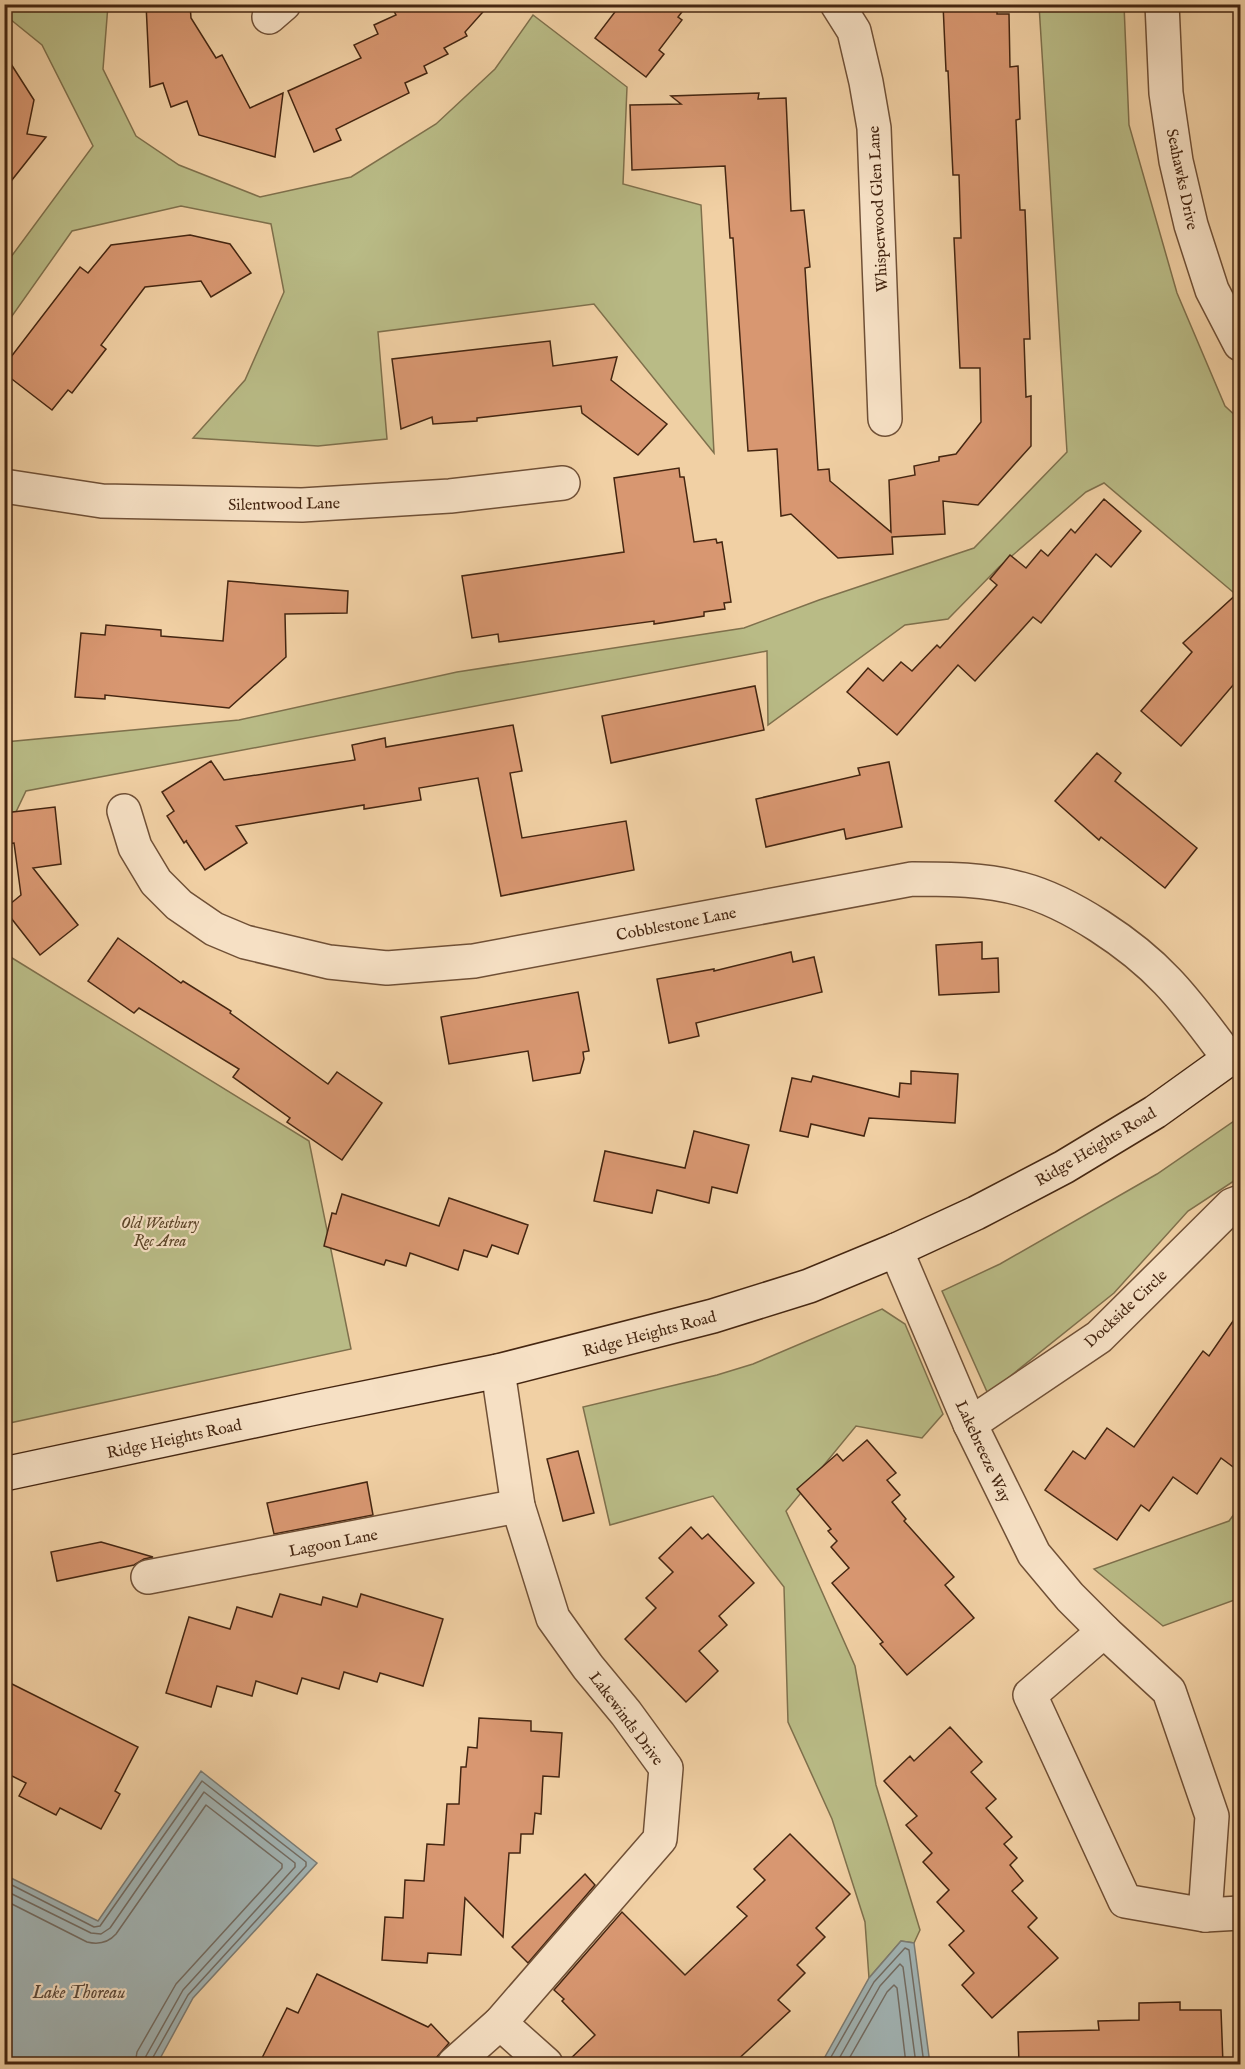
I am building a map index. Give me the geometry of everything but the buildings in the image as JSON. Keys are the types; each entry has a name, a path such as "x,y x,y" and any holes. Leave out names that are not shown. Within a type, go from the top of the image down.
{"street":[{"name":"Whisperwood Glen Lane","path":"837,4 854,31 874,128 885,419"},
{"name":"Seahawks Drive","path":"1162,4 1166,93 1176,161 1191,225 1212,290 1240,344"},
{"name":"Silentwood Lane","path":"4,486 102,501 302,505 450,496 563,483"},
{"name":"Cobblestone Lane","path":"124,811 135,847 156,882 179,905 214,929 245,942 329,962 387,968 474,961 912,879 968,879 1021,889 1067,908 1119,940 1166,980 1206,1027 1235,1056"},
{"name":"Ridge Heights Road","path":"4,1474 498,1371 713,1316 809,1286 976,1214 1064,1167 1155,1112 1235,1056"},
{"name":"Dockside Circle","path":"970,1424 1099,1337 1232,1205 1240,1202"},
{"name":"Lakebreeze Way","path":"896,1250 970,1424 1034,1554 1070,1597 1168,1691 1212,1816 1205,1915"},
{"name":"Lakewinds Drive","path":"454,2064 500,2023 660,1839 666,1768 553,1618 518,1506 498,1371"},
{"name":"Lagoon Lane","path":"148,1577 518,1506"},
{"path":"1104,1630 1030,1695 1125,1900 1205,1915 1240,1913"},
{"path":"500,2023 546,2064"}],"green space":[{"path":"5,4 108,5 103,69 136,136 179,165 260,197 351,177 436,124 495,69 533,15 627,87 623,184 701,205 714,453 594,304 378,332 387,439 318,446 193,438 245,380 284,292 271,224 181,206 72,231 5,326 5,265 93,146 42,45 5,15"},
{"path":"1039,5 1124,5 1129,125 1177,293 1225,406 1240,420 1240,598 1104,483 1086,492 999,567 948,619 905,625 768,725 767,651 26,791 5,835 5,742 239,720 457,672 744,628 819,600 974,548 1067,452"},
{"name":"Old Westbury Rec Area","path":"4,953 309,1141 351,1349 5,1424"},
{"path":"1240,1117 1240,1177 1188,1211 1114,1293 988,1394 942,1291 1000,1264 1157,1174"},
{"path":"882,1309 905,1324 943,1414 922,1438 856,1426 786,1511 855,1666 876,1785 920,1930 914,1943 901,1941 869,1978 865,1922 832,1819 788,1722 784,1587 713,1496 610,1525 583,1407 717,1375 753,1364"},
{"path":"1240,1506 1240,1598 1163,1626 1094,1569 1229,1521"}],"water":[{"name":"Lake Thoreau","path":"201,1771 317,1863 193,1998 157,2064 5,2064 5,1875 98,1921"},
{"path":"901,1941 914,1943 930,2064 821,2064 869,1978"}]}
